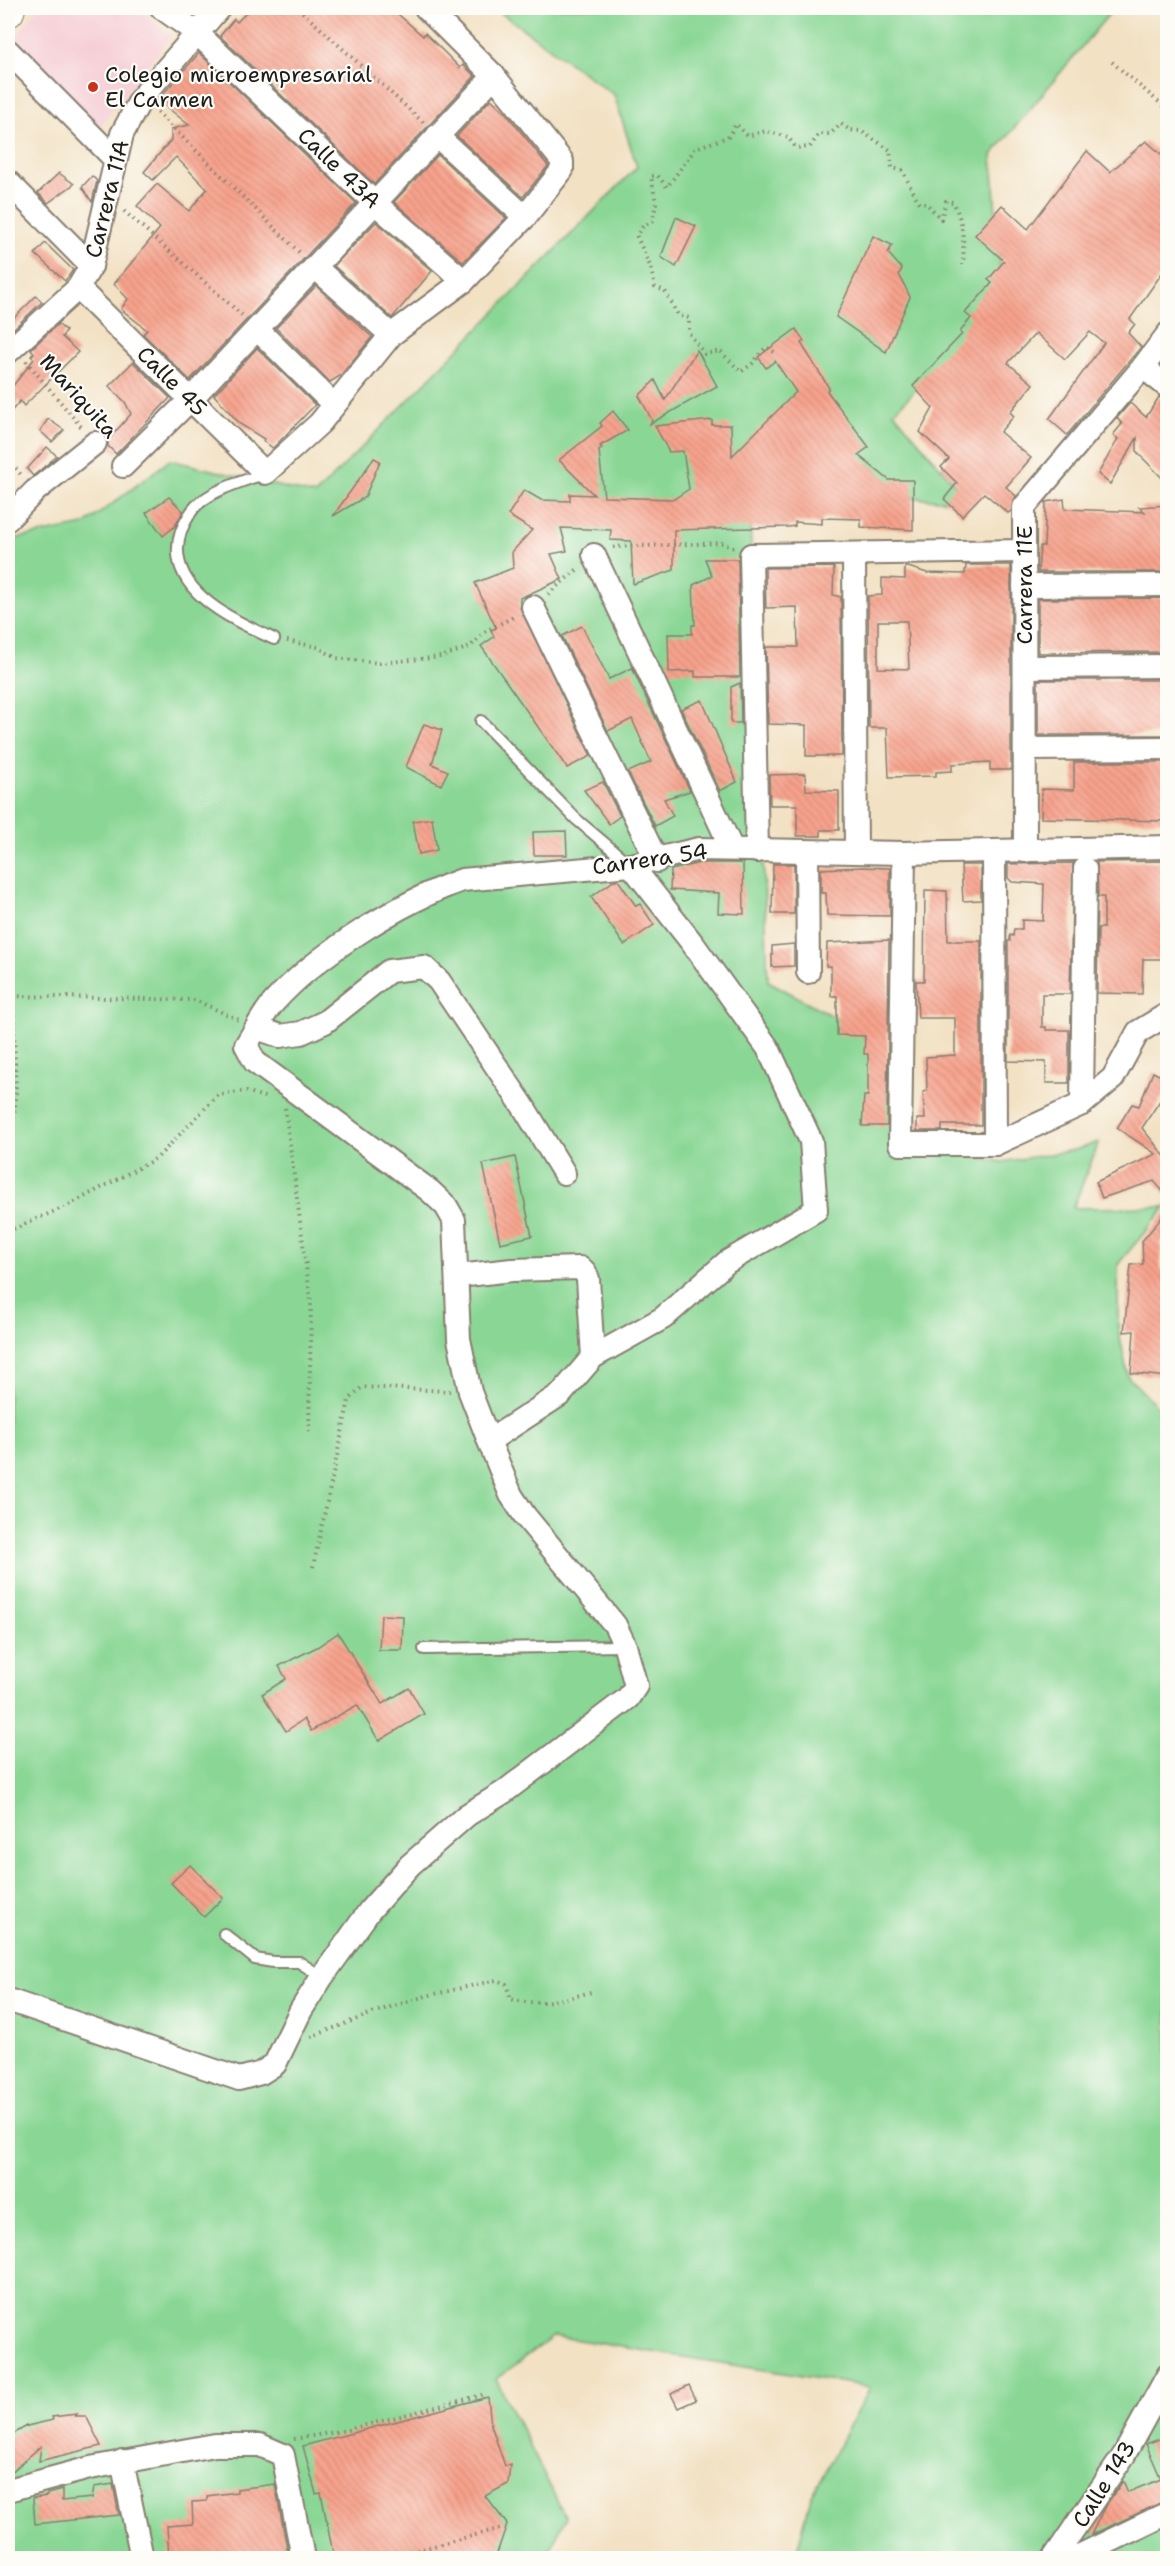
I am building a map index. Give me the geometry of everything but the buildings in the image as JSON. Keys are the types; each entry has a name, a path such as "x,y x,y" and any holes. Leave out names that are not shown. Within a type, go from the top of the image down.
{"street":[{"name":"Calle 43A","path":"162,8 198,33 375,203 464,281"},
{"name":"Carrera 11A","path":"10,350 78,288 91,266 122,134 142,97 219,8"},
{"path":"265,473 299,444 392,335 464,281 525,217 562,170 562,161 494,76 426,8"},
{"path":"8,51 115,159"},
{"path":"123,466 191,399 494,76"},
{"path":"438,136 525,217"},
{"path":"8,182 91,266"},
{"path":"315,267 392,335"},
{"name":"Calle 45","path":"78,288 265,473"},
{"path":"257,329 333,404"},
{"name":"Carrera 11E","path":"1025,851 1024,507 1143,367 1167,334"},
{"path":"1143,367 1167,387"},
{"path":"8,519 35,492 95,442"},
{"path":"757,851 751,555 1024,551"},
{"path":"594,555 732,849"},
{"path":"854,555 856,852"},
{"path":"1024,586 1167,585"},
{"path":"533,607 657,861"},
{"path":"1025,667 1167,666"},
{"path":"1025,749 1167,748"},
{"name":"Carrera 54","path":"458,1276 454,1220 446,1206 430,1191 255,1062 246,1045 273,1002 344,941 440,888 462,880 631,865 657,861 699,849 807,853 904,853 1167,848"},
{"path":"994,852 995,1144"},
{"path":"807,853 808,972"},
{"path":"904,853 900,1144 995,1144 1082,1104 1113,1078 1138,1032 1167,1014"},
{"path":"489,1441 561,1394 593,1357 663,1318 727,1262 816,1210 811,1142 768,1048 693,944 631,865"},
{"path":"1082,1104 1085,869"},
{"path":"257,1028 280,1036 301,1033 325,1022 390,971 424,967 445,990 523,1106 564,1173"},
{"path":"8,2000 239,2079 261,2073 275,2064 301,2010 322,1977 370,1910 410,1865 467,1815 504,1792 628,1698 636,1686 625,1646 615,1625 525,1516 511,1495 489,1441 470,1392 459,1340 458,1276 512,1270 580,1268 588,1279 593,1357"},
{"name":"Calle 143","path":"1054,2559 1124,2456 1167,2375"},
{"path":"8,2490 122,2461 215,2445 260,2445 283,2456 303,2559"},
{"path":"122,2461 142,2559"},
{"path":"1074,2559 1167,2513"}],"lane":[{"path":"265,473 216,492 196,505 184,522 177,544 181,567 194,590 234,620 274,639"},
{"path":"481,721 576,819 631,865"},
{"path":"424,1649 625,1646"},
{"path":"224,1934 255,1959 299,1962 322,1977"}],"path":[{"path":"298,8 438,136"},
{"path":"1112,62 1167,110"},
{"path":"142,97 315,267"},
{"path":"774,352 766,347 753,363 741,372 720,351 705,354 689,333 689,318 678,315 665,291 656,287 651,268 636,235 643,226 653,220 656,203 651,176 658,176 667,187 696,148 728,137 736,124 748,136 766,131 788,137 795,148 810,147 819,134 830,135 841,124 850,130 861,131 890,150 892,168 902,170 919,203 926,203 941,219 946,201 953,202 959,213 963,234 963,265"},
{"path":"107,196 257,329"},
{"name":"Mariquita","path":"10,350 95,442"},
{"path":"274,639 318,647 336,658 380,663 441,657 470,648"},
{"path":"8,994 13,996 195,1000 257,1028"},
{"path":"8,1177 16,1097 13,996"},
{"path":"8,1231 67,1206 157,1158 218,1095 246,1091 275,1101"},
{"path":"284,1104 311,1303 309,1435"},
{"path":"313,1567 349,1400 354,1391 362,1387 470,1392"},
{"path":"308,2039 316,2033 375,2012 497,1980 506,1984 511,1999 523,2003 562,2000 591,1992"},
{"path":"260,2445 347,2430 486,2394"},
{"path":"388,2559 502,2528"}],"shaded area":[{"name":"Colegio microempresarial El Carmen","path":"38,8 138,8 171,36 98,129 10,45"}],"green space":[{"path":"494,8 1114,8 992,155 1002,303 894,412 956,486 974,503 881,495 750,522 768,981 862,1032 908,1142 1002,1162 1075,1150 1099,1142 1073,1208 1166,1207 1118,1264 1118,1328 1128,1377 1168,1417 1167,2558 795,2558 811,2497 870,2387 554,2336 496,2379 566,2518 545,2558 8,2558 8,540 84,525 170,460 315,495 637,167 614,95"}],"place":[{"name":"Colegio microempresarial El Carmen","path":"93,87"}]}
